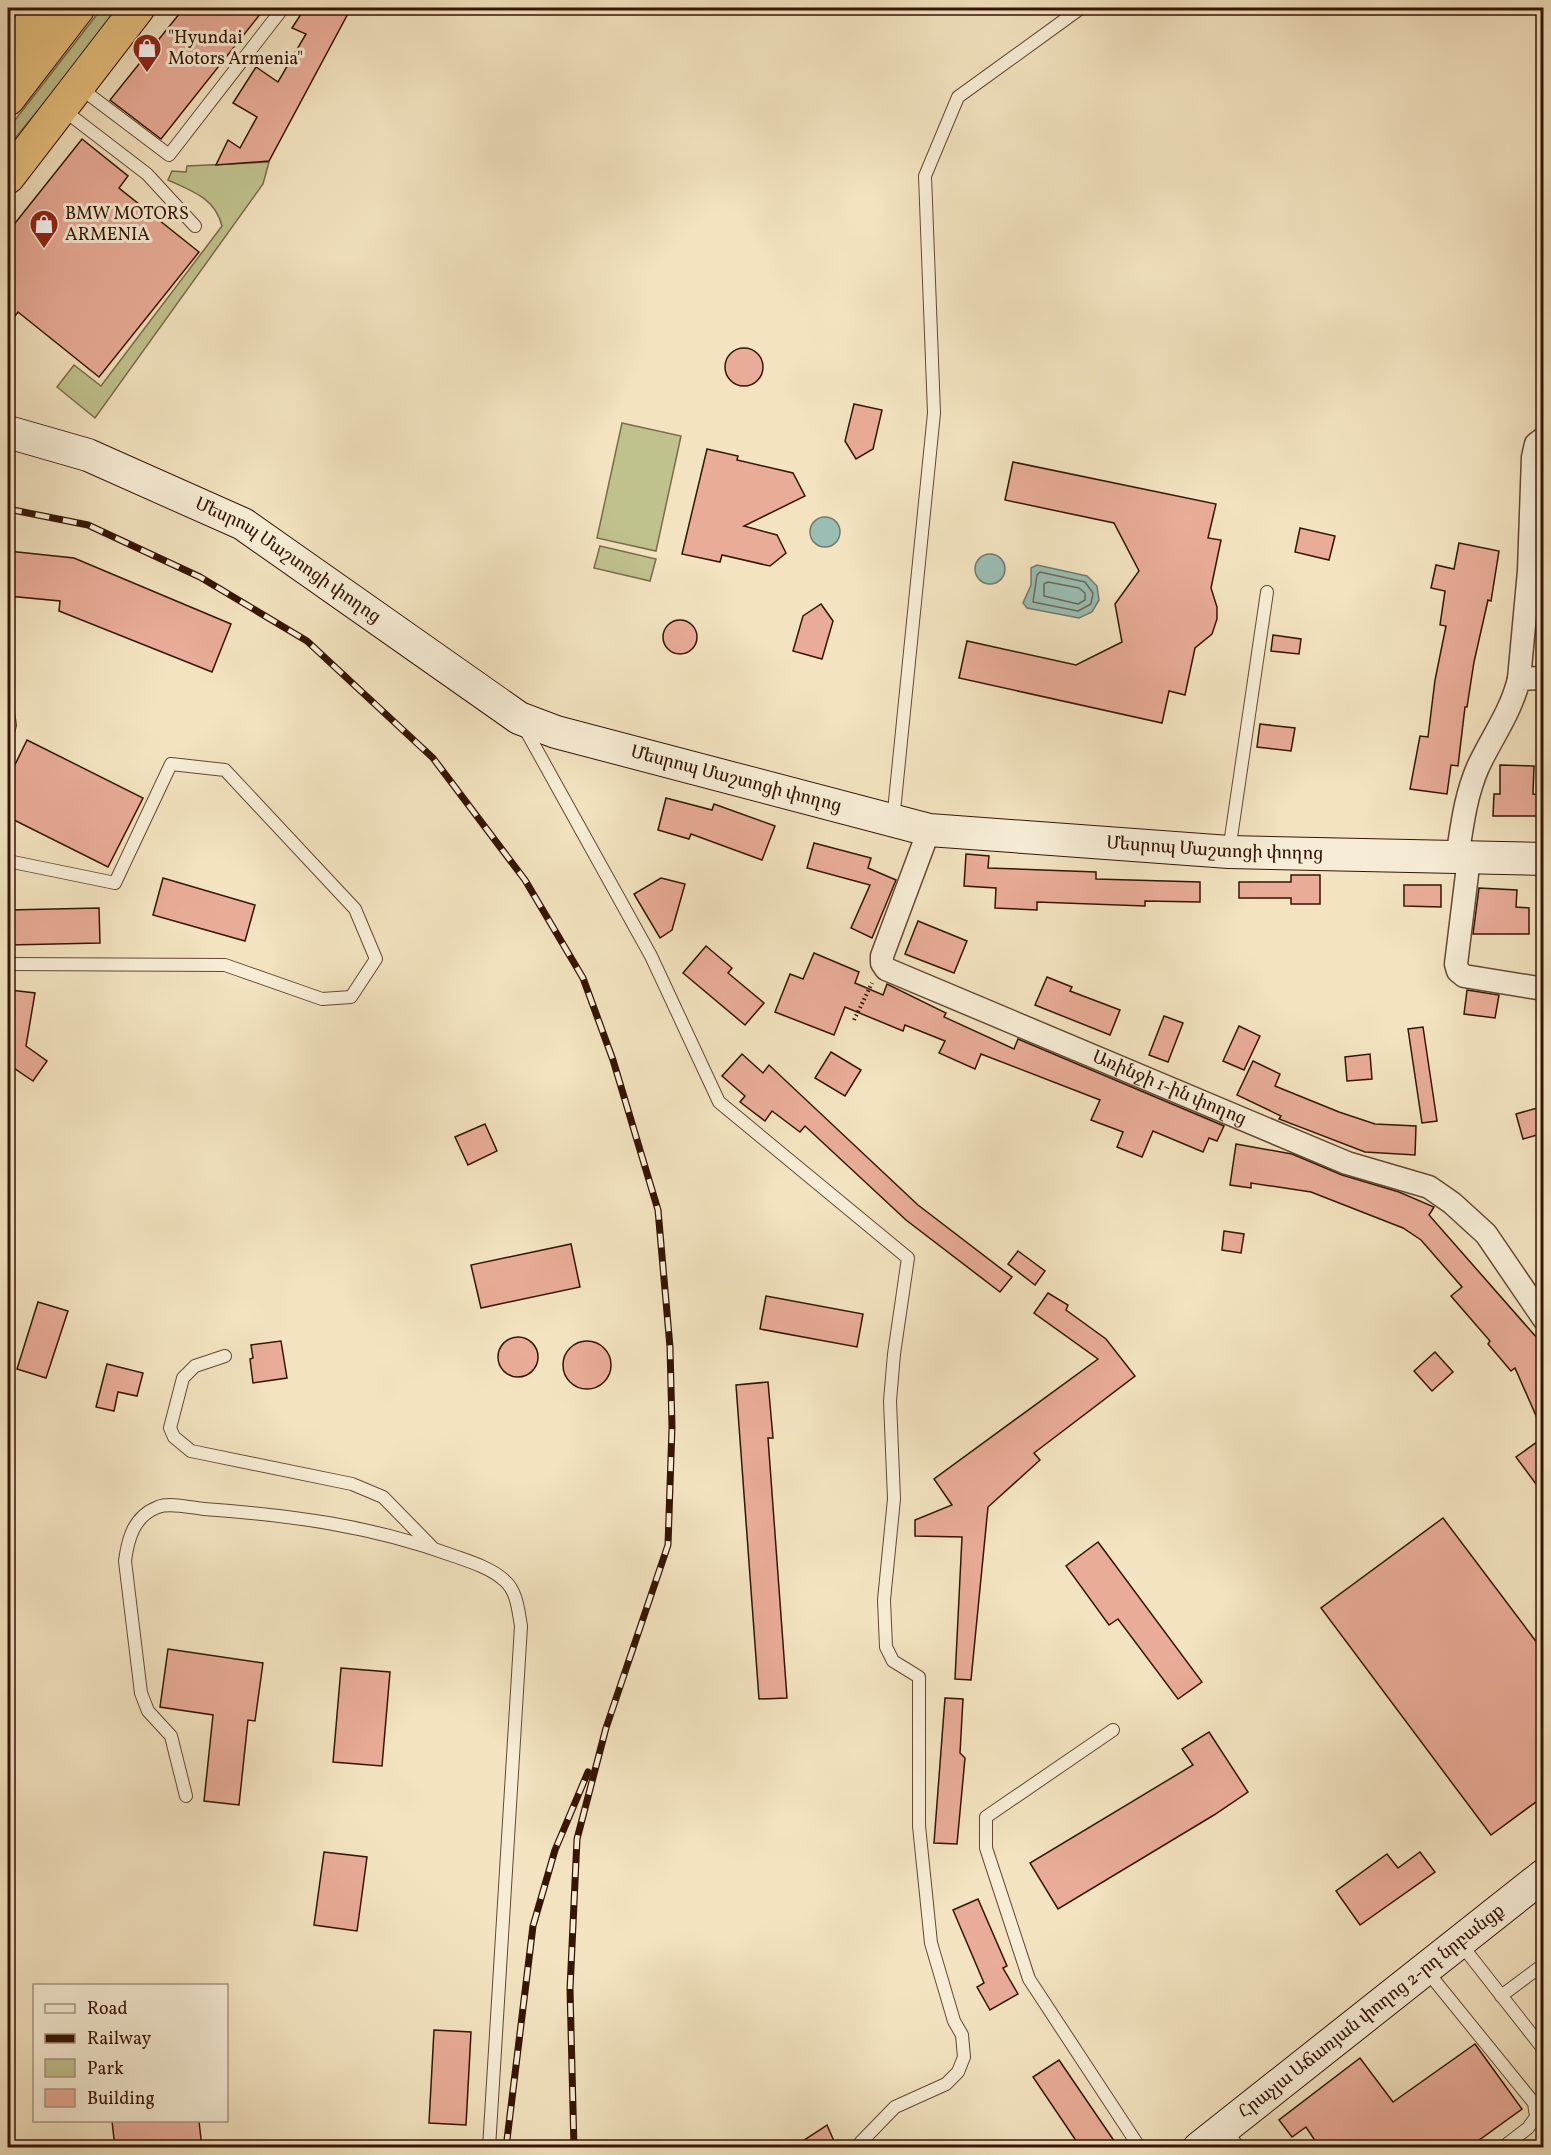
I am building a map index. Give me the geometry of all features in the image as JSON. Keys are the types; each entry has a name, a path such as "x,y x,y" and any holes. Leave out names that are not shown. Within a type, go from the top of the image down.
{"highway":[{"path":"8,53 43,8"},
{"path":"8,99 78,8"},
{"path":"8,177 68,96 138,8"}],"street":[{"name":"Մեսրոպ Մաշտոցի փողոց","path":"8,432 88,455 243,524 519,718 556,732 929,830 1229,852 1544,859"},
{"path":"1544,438 1536,444 1533,457 1529,571 1519,679 1512,704 1479,766 1466,799 1456,964 1458,971 1464,976 1544,989"},
{"path":"1519,679 1544,678"},
{"path":"882,963 882,956 929,830"},
{"name":"Առինջի 1-ին փողոց","path":"882,963 886,969 1347,1163 1403,1177 1429,1187 1452,1203 1486,1234 1544,1318"},
{"name":"Հրաչյա Աճառյան փողոց 2-րդ նրբանցք","path":"1199,2148 1232,2138 1425,1969 1544,1875"}],"lane":[{"path":"68,96 169,154 283,8"},
{"path":"893,822 934,413 926,176 958,97 1081,8"},
{"path":"68,96 147,174 195,226"},
{"path":"1229,852 1267,592"},
{"path":"8,713 10,725 8,732"},
{"path":"519,718 651,956 719,1102 909,1258 894,1354 890,1401 894,1498 884,1600 886,1647 892,1661 919,1677 918,1826 931,1942 954,2021 965,2045 958,2072 945,2084 895,2108 860,2143 860,2148"},
{"path":"8,861 115,883 171,765 225,770 355,909 376,959 351,997 322,999 225,965 8,964"},
{"path":"225,1356 195,1366 183,1378 170,1421 174,1437 191,1451 352,1484 383,1497 433,1548"},
{"path":"186,1796 171,1736 148,1711 141,1693 125,1561 128,1540 139,1519 160,1506 284,1515 336,1523 433,1548 482,1567 504,1580 515,1595 521,1626 489,2148"},
{"path":"1113,1730 986,1817 986,1848 1029,1979 1140,2148"},
{"path":"1459,1942 1544,2050"},
{"path":"1501,1996 1544,1964"},
{"path":"1425,1969 1534,2103 1536,2116 1528,2128 1502,2148"}],"path":[{"path":"854,1020 882,963"}],"green space":[{"path":"102,8 121,8 8,147 8,129"},
{"path":"269,162 263,184 95,418 57,387 74,365 101,386 222,226 219,216 208,202 194,192 168,180 172,171 186,172 187,166"},
{"path":"622,423 681,436 656,551 597,538"},
{"path":"600,546 656,559 650,581 594,568"}],"water":[{"path":"825,517 831,518 839,526 839,538 831,546 825,547 819,546 811,538 810,532 811,526 819,518"},
{"path":"990,554 996,555 1004,563 1004,575 996,583 990,584 984,583 976,575 975,569 976,563 984,555"},
{"path":"1037,565 1087,576 1097,586 1099,600 1092,612 1079,618 1027,608 1023,603 1031,585 1031,568"}],"building":[{"path":"184,8 265,8 161,139 110,100"},
{"path":"305,8 351,8 269,161 216,165 228,140 240,148 257,117 233,103 256,67 278,82 306,34 292,28"},
{"path":"82,139 128,176 119,188 199,252 99,377 18,312 8,325 8,232"},
{"path":"744,348 757,354 763,367 757,380 744,386 731,380 725,367 731,354"},
{"path":"854,404 882,410 873,449 856,459 845,441"},
{"path":"707,449 738,456 737,460 793,473 805,496 744,526 777,535 786,553 770,566 722,555 720,562 682,554"},
{"path":"1013,462 1216,504 1208,538 1221,540 1211,588 1217,607 1217,619 1212,634 1195,648 1185,695 1169,691 1162,723 959,678 967,641 1076,665 1122,642 1115,604 1139,571 1114,523 1005,500"},
{"path":"1300,528 1335,536 1329,560 1295,552"},
{"path":"1459,543 1499,551 1491,601 1488,600 1467,707 1465,707 1458,766 1451,765 1447,794 1410,789 1420,736 1428,737 1435,680 1446,626 1440,625 1445,591 1431,588 1436,565 1454,569"},
{"path":"8,551 74,558 231,624 212,672 59,611 60,601 8,596"},
{"path":"821,604 833,621 822,659 793,651 803,616"},
{"path":"680,620 692,625 697,637 692,649 680,654 668,649 663,637 668,625"},
{"path":"1273,635 1301,639 1299,654 1271,651"},
{"path":"1260,724 1295,728 1291,751 1257,747"},
{"path":"27,740 143,798 108,867 8,817 8,779"},
{"path":"1500,765 1534,766 1533,794 1544,795 1544,816 1493,816 1494,794 1500,794"},
{"path":"666,798 712,810 714,804 775,826 762,860 691,834 689,839 658,830"},
{"path":"814,843 871,858 868,868 896,880 872,938 851,928 870,885 807,868"},
{"path":"966,854 989,856 988,868 1096,872 1096,879 1200,882 1200,902 1145,901 1145,906 1037,902 1037,910 995,908 996,888 964,886"},
{"path":"1291,875 1320,875 1320,904 1291,904 1291,898 1239,898 1239,882 1291,882"},
{"path":"163,878 255,905 245,941 153,915"},
{"path":"661,878 685,884 672,930 660,938 634,894"},
{"path":"1404,885 1441,885 1441,907 1404,906"},
{"path":"1479,888 1517,890 1516,907 1529,908 1529,934 1473,934"},
{"path":"99,908 100,943 8,945 8,910"},
{"path":"918,921 967,941 954,973 905,954"},
{"path":"706,946 732,968 728,973 764,1003 745,1025 683,973"},
{"path":"814,953 859,972 855,983 883,995 887,984 946,1013 944,1017 1014,1049 1018,1039 1224,1126 1217,1141 1209,1138 1203,1152 1153,1131 1142,1157 1117,1147 1123,1132 1091,1120 1100,1100 981,1054 975,1069 939,1053 945,1041 905,1025 903,1031 845,1007 834,1035 775,1012 790,974 803,979"},
{"path":"1047,977 1072,987 1070,991 1120,1010 1110,1035 1035,1005"},
{"path":"10,990 35,993 26,1046 47,1061 33,1081 8,1064"},
{"path":"1467,990 1499,995 1495,1018 1464,1014"},
{"path":"1164,1016 1183,1023 1168,1062 1149,1055"},
{"path":"1239,1026 1260,1036 1244,1070 1223,1061"},
{"path":"1423,1027 1437,1121 1422,1123 1408,1029"},
{"path":"831,1052 861,1070 845,1096 815,1078"},
{"path":"742,1054 763,1073 769,1065 918,1205 1012,1277 1000,1292 906,1220 805,1126 800,1132 772,1111 765,1121 740,1102 745,1096 722,1076"},
{"path":"1370,1054 1372,1079 1347,1081 1345,1057"},
{"path":"1253,1061 1280,1074 1275,1086 1339,1112 1375,1124 1416,1126 1415,1155 1365,1152 1279,1119 1281,1116 1237,1095"},
{"path":"1544,1106 1544,1133 1523,1139 1516,1114"},
{"path":"485,1124 497,1151 468,1165 455,1137"},
{"path":"1236,1144 1292,1154 1342,1175 1399,1192 1434,1207 1429,1215 1544,1346 1544,1434 1515,1368 1511,1371 1488,1344 1490,1341 1451,1296 1462,1287 1421,1240 1403,1228 1311,1192 1251,1183 1251,1188 1230,1185"},
{"path":"1224,1231 1244,1234 1241,1253 1222,1250"},
{"path":"571,1244 580,1287 481,1308 471,1265"},
{"path":"1018,1251 1045,1271 1035,1285 1008,1264"},
{"path":"1048,1293 1068,1305 1066,1310 1106,1339 1135,1376 1034,1453 1040,1460 988,1507 971,1680 955,1679 962,1537 915,1536 915,1520 952,1505 934,1479 1098,1359 1034,1313"},
{"path":"766,1296 863,1314 857,1347 760,1329"},
{"path":"38,1302 68,1311 46,1378 17,1369"},
{"path":"518,1337 532,1343 538,1357 532,1371 518,1377 504,1371 498,1357 504,1343"},
{"path":"281,1341 287,1378 253,1383 251,1345"},
{"path":"582,1341 592,1341 604,1348 611,1360 611,1370 604,1382 592,1389 582,1389 567,1378 563,1370 563,1360 574,1345"},
{"path":"1435,1352 1453,1372 1432,1391 1414,1371"},
{"path":"107,1364 143,1373 137,1396 118,1392 114,1411 96,1407"},
{"path":"768,1382 773,1438 768,1438 787,1698 759,1699 736,1385"},
{"path":"1544,1437 1544,1495 1516,1457"},
{"path":"1443,1518 1544,1652 1544,1796 1491,1835 1321,1608"},
{"path":"1098,1542 1202,1682 1178,1699 1118,1619 1109,1625 1066,1566"},
{"path":"168,1649 263,1663 255,1721 248,1720 239,1805 204,1801 213,1715 160,1707"},
{"path":"341,1668 390,1672 382,1766 333,1762"},
{"path":"945,1698 963,1699 960,1753 965,1758 957,1844 934,1843"},
{"path":"1209,1732 1248,1792 1058,1909 1030,1863 1193,1765 1182,1749"},
{"path":"324,1852 367,1857 357,1931 314,1925"},
{"path":"1420,1852 1435,1872 1360,1925 1336,1891 1387,1854 1398,1868"},
{"path":"978,1899 1007,1966 1003,1968 1018,1994 990,2010 977,1987 984,1983 953,1910"},
{"path":"434,2030 471,2032 466,2125 429,2123"},
{"path":"1475,2044 1522,2109 1468,2148 1320,2148 1306,2127 1292,2137 1279,2120 1360,2058 1393,2102"},
{"path":"1059,2060 1119,2148 1081,2148 1033,2077"},
{"path":"112,2122 199,2122 202,2148 115,2148"},
{"path":"827,2125 837,2148 792,2148"}],"railway":[{"path":"8,509 88,525 200,577 307,641 433,758 525,880 583,978 613,1060 658,1210 670,1347 672,1427 668,1545 606,1728 577,1839 570,1989 574,2148"},
{"path":"506,2148 533,1926 555,1850 588,1772"}],"place":[{"name":"\"Hyundai Motors Armenia\"","path":"147,74"},
{"name":"BMW MOTORS ARMENIA","path":"44,250"}]}
